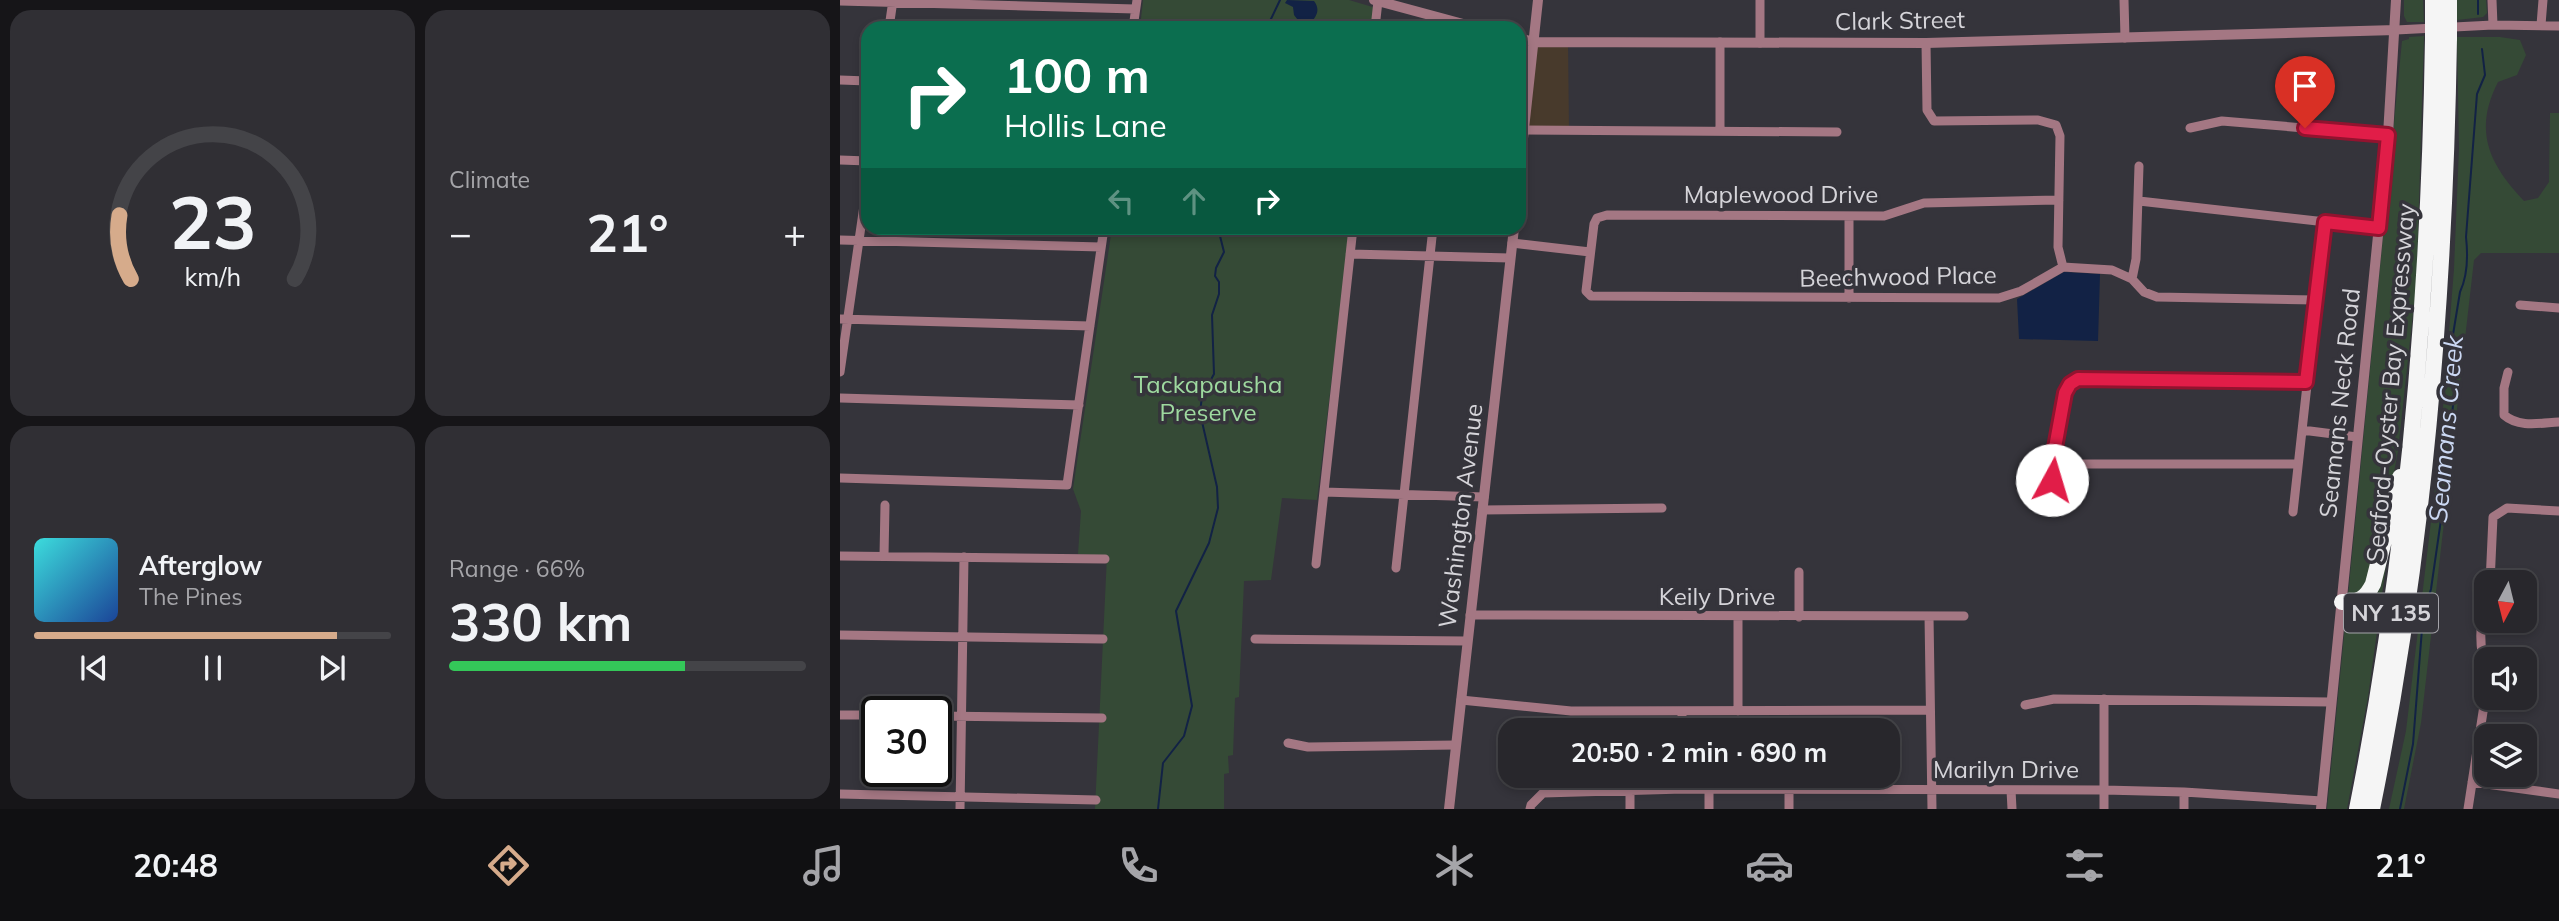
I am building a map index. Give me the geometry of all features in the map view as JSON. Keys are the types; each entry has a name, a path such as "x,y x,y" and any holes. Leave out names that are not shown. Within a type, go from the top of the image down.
{"highway":[{"name":"Seaford-Oyster Bay Expressway","path":"2372,809 2413,571 2430,418 2444,237 2443,29 2433,0"},
{"name":"Seaford-Oyster Bay Expressway","path":"2357,809 2392,606 2414,416 2443,29 2449,0"},
{"path":"2342,602 2360,601 2368,594 2373,583 2414,416"},
{"path":"2378,809 2387,732"}],"street":[{"path":"1526,112 1538,0"},
{"path":"1760,0 1760,43"},
{"path":"2124,0 2125,38"},
{"name":"Seamans Neck Road","path":"2321,805 2388,135 2396,0"},
{"path":"2492,0 2493,25"},
{"path":"2541,25 2543,0"},
{"path":"840,1 1136,5"},
{"path":"890,21 893,1"},
{"path":"1375,21 1376,1 1442,21"},
{"name":"Clark Street","path":"1526,40 1926,43 2443,29 2493,25 2559,26"},
{"path":"1720,43 1720,131"},
{"path":"1926,43 1927,110 1934,121 2038,120 2056,125 2060,136 2058,247 2063,267 2112,270 2132,279 2144,292 2157,297 2316,300"},
{"path":"840,80 861,81"},
{"path":"2190,128 2222,121 2388,135"},
{"path":"1526,130 1837,132"},
{"path":"840,160 861,161"},
{"path":"2132,279 2136,260 2139,166"},
{"name":"Maplewood Drive","path":"1590,252 1598,218 1607,215 1884,216 1924,203 2059,200"},
{"path":"2139,201 2379,228"},
{"path":"1849,216 1849,298"},
{"path":"2293,512 2325,222"},
{"path":"840,372 844,319 861,226"},
{"path":"840,478 1067,485 1103,235"},
{"path":"1316,564 1352,235"},
{"path":"1396,568 1432,235"},
{"name":"Washington Avenue","path":"1449,809 1513,235"},
{"path":"840,240 1101,247"},
{"path":"1512,243 1590,252"},
{"name":"Beechwood Place","path":"1590,252 1586,291 1591,296 1999,298 2021,291 2063,267"},
{"path":"1350,254 1510,258"},
{"path":"2520,305 2559,308"},
{"path":"844,319 1090,327"},
{"path":"2508,372 2504,388 2504,415 2512,422 2559,422"},
{"path":"2052,496 2052,464 2065,393 2070,384 2078,379 2306,382"},
{"path":"840,398 1079,405"},
{"path":"2302,430 2357,437"},
{"path":"2052,464 2298,464"},
{"path":"1324,492 1484,496"},
{"path":"884,505 884,556"},
{"path":"1482,510 1662,508"},
{"path":"2491,570 2493,517 2507,508 2559,511"},
{"path":"840,556 1105,559"},
{"path":"960,809 964,557"},
{"path":"1799,572 1799,617"},
{"name":"Keily Drive","path":"1470,615 1964,616"},
{"path":"1929,616 1932,809"},
{"path":"1738,617 1738,711"},
{"path":"840,635 1104,639"},
{"path":"1255,639 1467,641"},
{"path":"2025,705 2054,699 2331,702"},
{"path":"2104,699 2104,809"},
{"path":"1461,700 1571,711 1930,710"},
{"path":"2468,809 2483,710"},
{"path":"1682,711 1682,718"},
{"path":"840,715 861,715"},
{"path":"952,716 1102,718"},
{"path":"1289,743 1308,747 1456,745"},
{"path":"2472,782 2559,794"},
{"name":"Marilyn Drive","path":"1530,809 1543,793 1683,789 2184,792 2321,805"},
{"path":"1630,790 1630,809"},
{"path":"1709,790 1709,809"},
{"path":"1789,790 1789,809"},
{"path":"2011,790 2012,809"},
{"path":"2183,809 2184,792"},
{"path":"840,793 1096,800"}],"shaded area":[{"path":"1535,43 1568,43 1569,129 1526,128"}],"green space":[{"path":"1143,0 1349,0 1376,8 1375,21 1141,21"},
{"path":"2404,0 2423,0 2424,22 2407,22 2404,16"},
{"path":"2456,0 2486,0 2487,13 2483,17 2457,20"},
{"path":"2424,36 2416,300 2410,312 2413,313 2398,451 2383,531 2368,589 2348,596 2402,41 2409,37"},
{"path":"2457,37 2520,40 2526,55 2517,75 2498,82 2487,116 2486,131 2494,160 2524,201 2538,198 2549,182 2550,113 2559,113 2559,253 2481,253 2474,260 2421,723 2404,809 2389,809 2406,731 2440,446 2454,269 2459,148"},
{"name":"Tackapausha Preserve","path":"1111,235 1349,235 1317,500 1282,498 1271,580 1244,581 1239,697 1235,698 1233,755 1228,756 1229,773 1224,774 1224,809 1095,809 1107,556 1078,554 1081,511 1073,489"},
{"path":"2389,544 2368,697 2347,809 2327,809 2346,616 2353,609"}],"water":[{"path":"1287,0 1314,1 1316,16 1312,21 1299,21 1293,7 1285,3"},
{"path":"2064,272 2100,274 2098,341 2019,339 2017,299"}],"waterway":[{"path":"1270,21 1280,0"},
{"name":"Seamans Creek","path":"2478,0 2478,14"},
{"name":"Seamans Creek","path":"2400,809 2413,744 2423,616 2431,589 2447,478 2455,380 2449,359 2467,265 2466,237 2477,94 2485,75 2482,49"},
{"path":"1158,809 1163,763 1184,736 1192,706 1176,611 1209,543 1218,508 1217,487 1200,413 1202,396 1214,374 1212,315 1219,294 1219,282 1215,276 1224,252 1220,235"}],"route":[{"path":"2052,480 2052,464 2065,393 2070,384 2078,379 2306,382 2325,222 2379,228 2388,135 2305,128"}]}
